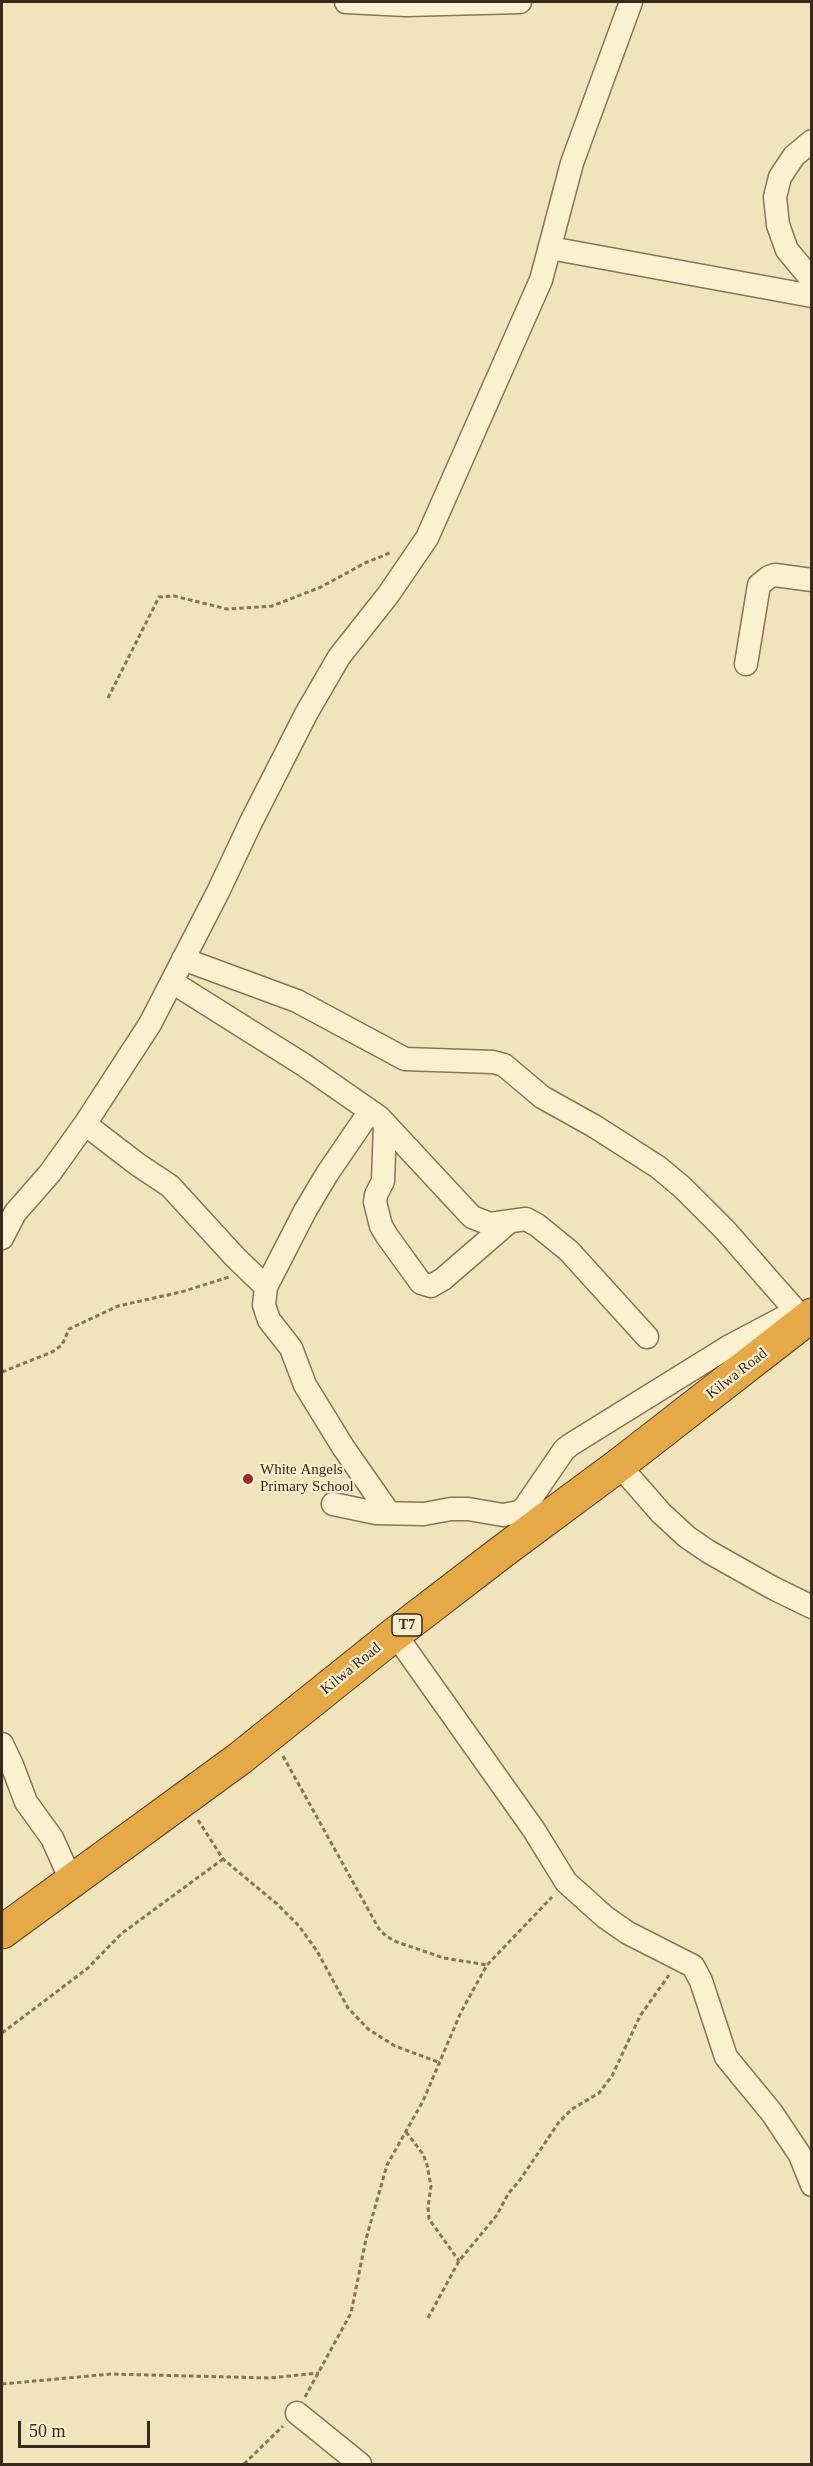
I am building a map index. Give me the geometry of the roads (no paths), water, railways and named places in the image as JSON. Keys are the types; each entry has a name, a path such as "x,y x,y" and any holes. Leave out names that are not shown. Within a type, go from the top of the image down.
{"highway":[{"name":"Kilwa Road","path":"2,1932 271,1733 395,1634 619,1465 804,1316"}],"street":[{"path":"346,2 406,5 520,2"},
{"path":"2,1238 11,1218 50,1173 150,1024 306,714 339,657 388,595 427,538 541,280 572,163 631,2"},
{"path":"812,141 794,156 780,177 775,197 777,225 787,250 812,280"},
{"path":"550,248 812,296"},
{"path":"746,664 759,585 776,574 812,580"},
{"path":"183,959 297,1001 405,1059 493,1062 504,1065 542,1097 594,1126 658,1167 725,1230 804,1316 728,1347 570,1445 519,1512 503,1515 468,1509 451,1509 424,1514 389,1513 333,1504"},
{"path":"172,982 304,1065 378,1118 472,1217 490,1224 530,1220 569,1251 647,1337"},
{"path":"378,1118 383,1181 376,1194 375,1202 381,1226 421,1283 431,1286 443,1279 509,1222"},
{"path":"378,1118 321,1183 266,1287 264,1305 269,1320 291,1348 305,1385 343,1447 389,1513"},
{"path":"85,1124 170,1186 266,1287"},
{"path":"619,1465 661,1513 687,1537 773,1588 812,1606"},
{"path":"395,1634 534,1830 566,1882 605,1917 628,1933 693,1966 701,1981 726,2057 772,2113 800,2156 812,2186"},
{"path":"2,1744 26,1802 52,1838 71,1880"},
{"path":"297,2413 360,2464"}],"place":[{"name":"White Angels Primary School","path":"248,1479"}]}
